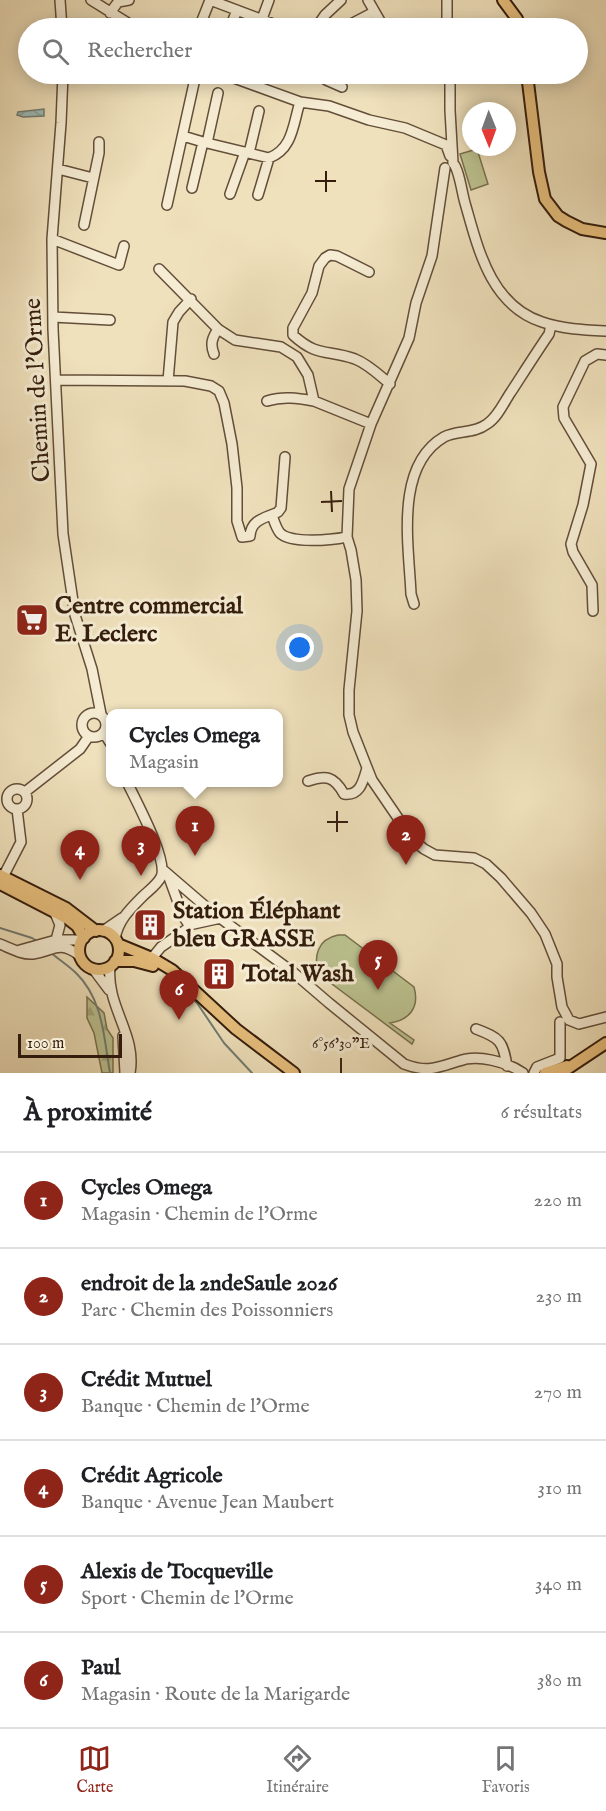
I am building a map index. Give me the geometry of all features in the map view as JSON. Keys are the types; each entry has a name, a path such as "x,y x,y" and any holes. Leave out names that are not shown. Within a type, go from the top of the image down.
{"main road":[{"path":"503,0 516,18"},
{"path":"528,84 539,172 545,199 558,216 573,226 606,233"},
{"path":"1,879 77,926 83,939 79,955 83,963 94,970 112,964 134,961 170,974 192,988"},
{"path":"1,879 66,908 116,942 172,970 236,1029 294,1073"},
{"path":"83,939 99,931"},
{"path":"112,964 118,953 116,942"},
{"path":"545,1073 566,1070 606,1043"}],"street":[{"path":"91,0 119,18"},
{"path":"110,13 117,1 129,0"},
{"path":"203,18 210,0 257,18"},
{"path":"263,18 269,0"},
{"path":"323,18 342,0"},
{"path":"368,0 378,18"},
{"path":"447,0 447,18"},
{"path":"61,1 62,18"},
{"path":"234,18 237,10"},
{"path":"362,18 374,12"},
{"name":"Chemin de l'Orme","path":"62,84 52,238 53,317 65,555 75,615 92,669 98,701 97,713"},
{"path":"166,205 194,84"},
{"path":"251,84 300,102 329,106 369,120 405,128 446,145"},
{"path":"335,84 342,87"},
{"path":"450,84 451,169 443,188 432,256 416,303 409,338 371,424 349,489 347,537 356,580 357,611 349,690 349,715 366,768 377,789 413,840 435,855 474,858 486,864 537,920 555,955 562,1007 569,1020 579,1024 606,1017"},
{"path":"192,188 218,93"},
{"path":"183,136 269,158 284,150 288,143 300,102"},
{"path":"450,110 446,145 451,169 460,184 483,260 492,281 523,314 551,325 606,331"},
{"path":"230,194 247,152 259,111"},
{"path":"84,225 99,153 99,142"},
{"path":"258,195 269,158"},
{"path":"58,170 93,178"},
{"path":"52,238 120,265 124,246"},
{"path":"369,272 337,256 330,255 326,258 319,266 312,293 294,328 293,335 304,345 318,352 352,358 364,363 390,384"},
{"path":"159,269 218,329 235,340 280,347 297,357 308,375 314,401"},
{"path":"168,381 173,322 178,312 191,300"},
{"path":"53,317 110,320"},
{"path":"414,604 411,594 409,509 411,483 417,466 429,449 444,437 482,428 495,417 549,334 551,325"},
{"path":"214,354 211,347 212,337 218,329"},
{"path":"593,611 592,585 573,552 571,544 583,505 591,464 564,418 563,412 565,402 585,361 592,356 606,355"},
{"path":"56,380 199,382 219,391 224,402 232,444 237,489 237,520 242,537 250,536 250,530 261,518 278,512 285,457"},
{"path":"267,401 292,398 314,401 371,424"},
{"path":"272,515 281,534 287,537 318,540 347,537"},
{"path":"106,723 97,713 86,716 82,723 83,730 89,736 97,737 104,732 106,727"},
{"path":"25,792 80,749 89,736"},
{"path":"308,781 321,777 331,778 338,783 344,794 350,794 357,792 366,768"},
{"path":"129,787 154,839 165,871 176,885 294,972 404,1064 431,1071 471,1058 491,1059 523,1073"},
{"path":"1,879 21,842 17,809 8,802 9,793 17,789 25,792"},
{"path":"17,809 27,803 25,792"},
{"path":"99,931 124,917 155,885 165,871"},
{"path":"155,885 166,883 176,885"},
{"path":"176,885 183,915 189,926"},
{"path":"53,943 60,925 55,913"},
{"path":"116,942 124,917"},
{"path":"152,958 155,952 189,926 221,918"},
{"path":"0,944 23,953 53,943 83,939"},
{"path":"53,943 79,955"},
{"path":"111,992 112,964"},
{"path":"94,970 111,992 130,1044 130,1073"},
{"path":"534,1073 537,1067 560,1058 560,1022"},
{"path":"122,1025 124,1073"},
{"path":"476,1029 496,1037 501,1044 507,1066"}],"green space":[{"path":"460,154 479,156 488,184 471,190"},
{"path":"345,935 414,987 415,1001 411,1012 403,1019 390,1023 414,1040 412,1044 320,975 317,962 318,950 326,940"},
{"path":"87,997 104,1013 107,1029 113,1038 113,1073 102,1073 94,1033 87,1018"}],"water":[{"path":"44,109 44,116 17,115 18,112"}],"waterway":[{"path":"0,928 39,942"},
{"path":"50,952 76,973 92,995 101,1020 110,1073"},
{"path":"187,993 197,1003 224,1043 252,1073"}],"place":[{"name":"Centre commercial E. Leclerc","path":"32,620"},
{"name":"Cycles Omega","path":"195,856"},
{"name":"endroit de la 2ndeSaule 2026","path":"406,865"},
{"name":"Crédit Mutuel","path":"141,876"},
{"name":"Crédit Agricole","path":"80,880"},
{"name":"Station Éléphant bleu GRASSE","path":"150,925"},
{"name":"Total Wash","path":"219,974"},
{"name":"Alexis de Tocqueville","path":"378,990"},
{"name":"Paul","path":"179,1020"}]}
